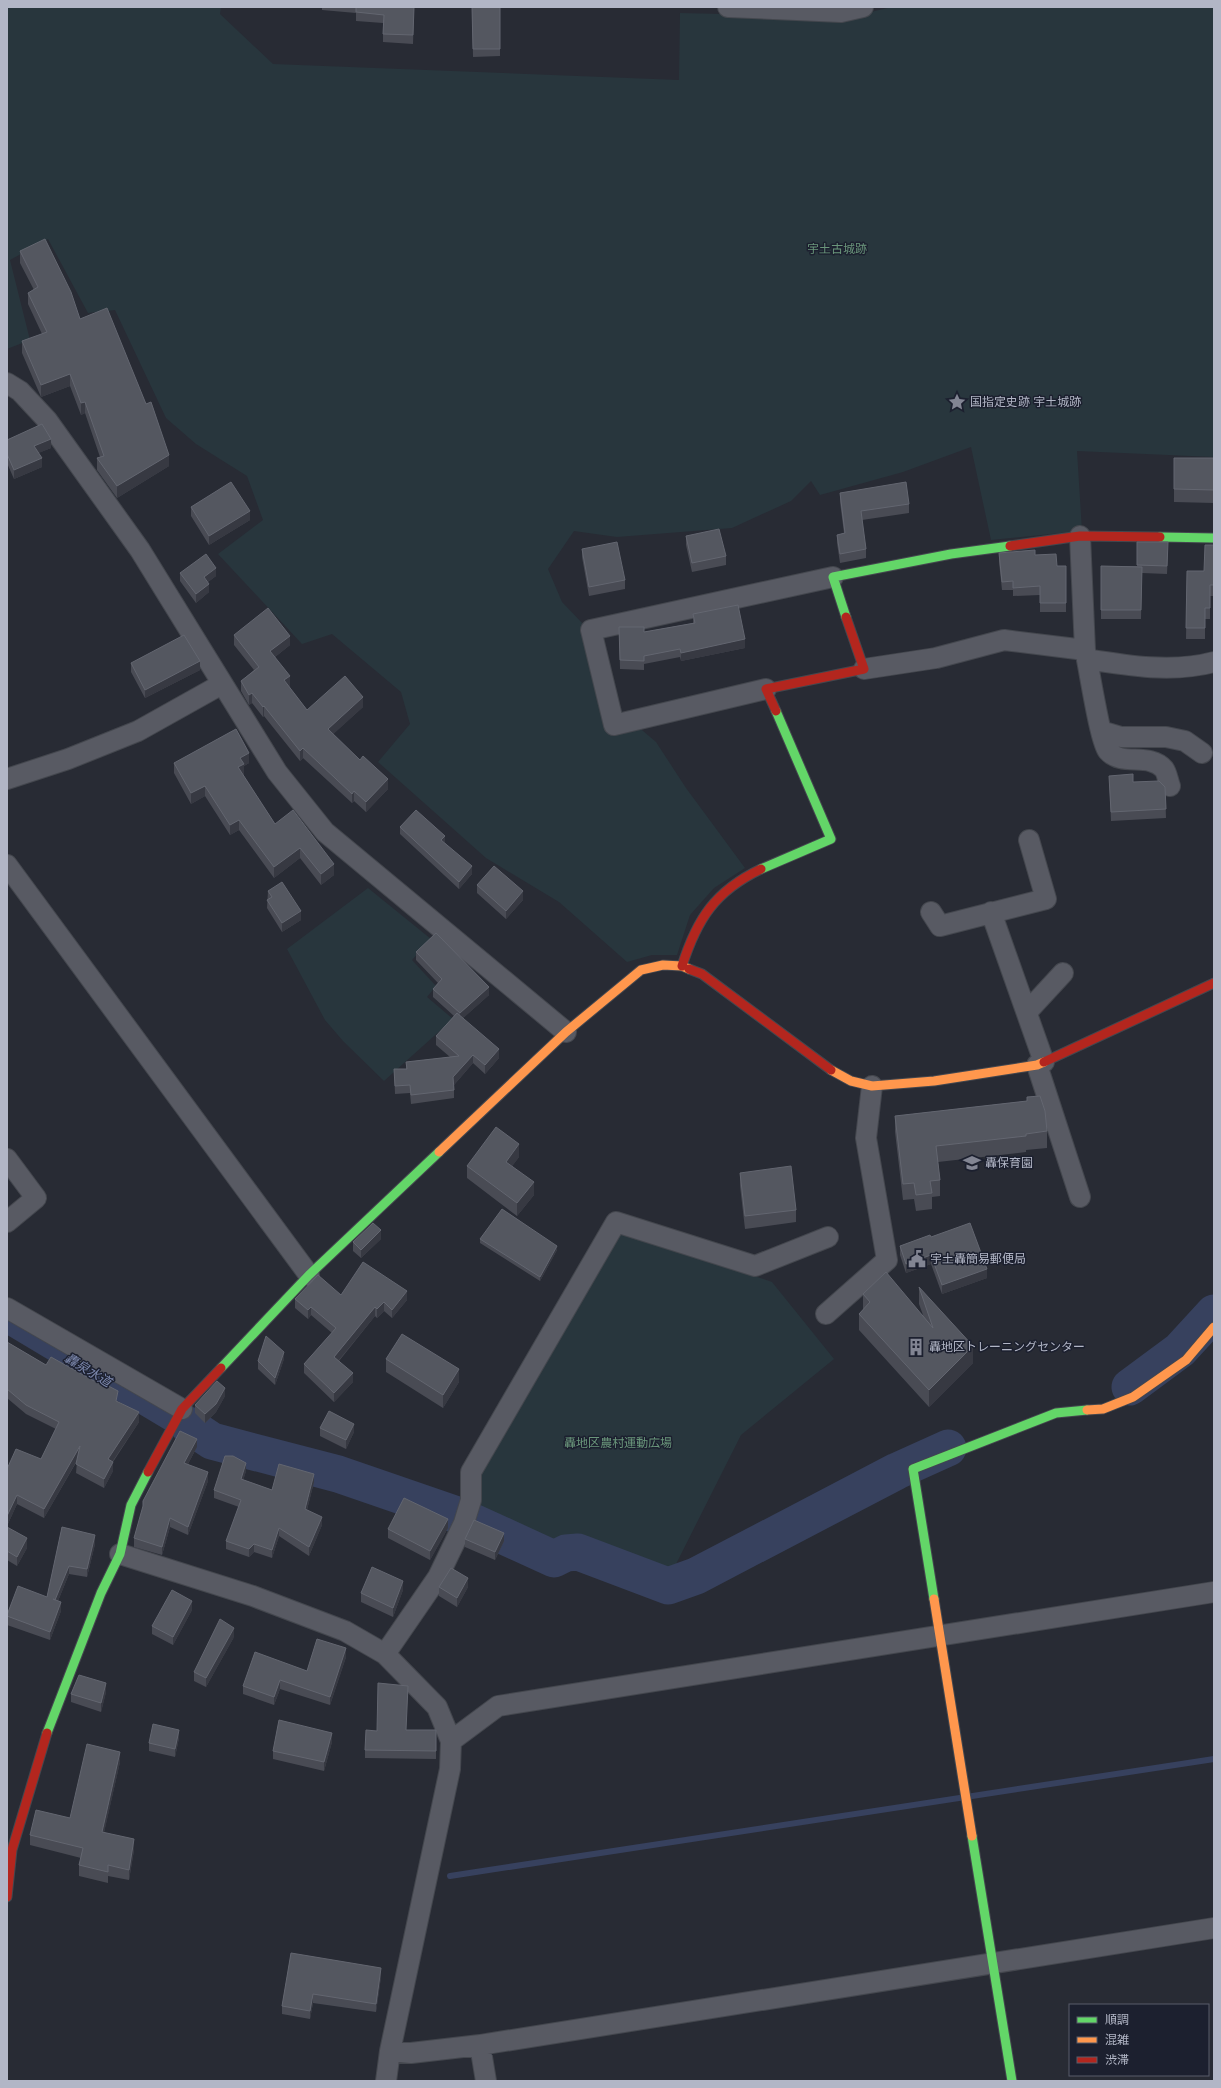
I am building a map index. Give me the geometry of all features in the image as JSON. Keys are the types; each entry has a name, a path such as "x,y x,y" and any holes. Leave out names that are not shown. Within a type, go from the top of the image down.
{"street":[{"path":"728,7 841,12 863,7"},
{"path":"7,383 20,391 48,420 140,550 277,772 325,832 566,1032"},
{"path":"1080,536 1086,655 1101,731 1107,750 1117,758 1151,760 1164,770 1170,786"},
{"path":"1214,538 1080,536 951,554 833,577 591,630 614,725 766,689 864,669 936,658 1004,640 1086,655 1124,665 1164,668 1197,667 1214,662"},
{"path":"833,577 864,669"},
{"path":"7,779 68,759 138,731 222,684"},
{"path":"682,966 696,928 716,899 747,874 831,839 766,689"},
{"path":"1101,731 1121,737 1166,737 1185,741 1202,753"},
{"path":"931,912 940,926 1046,899 1029,840"},
{"path":"7,865 309,1275"},
{"path":"991,912 1027,1012 1080,1197"},
{"path":"7,1896 10,1852 49,1725 101,1593 120,1554 131,1505 182,1409 309,1275 566,1032 640,970 663,965 682,966 702,974 834,1072 851,1080 872,1086 934,1081 1041,1064 1214,983"},
{"path":"1027,1012 1063,973"},
{"path":"826,1314 887,1260 866,1138 872,1086"},
{"path":"7,1159 36,1198 7,1222"},
{"path":"385,1654 438,1577 464,1523 471,1500 471,1472 616,1222 755,1266 828,1237"},
{"path":"7,1308 182,1409"},
{"path":"1012,2081 913,1469 1056,1413 1103,1409 1133,1397 1186,1360 1214,1327"},
{"path":"120,1554 267,1601 345,1631 385,1654 437,1707 451,1741 450,1769 390,2051 386,2081"},
{"path":"451,1741 498,1706 1214,1592"},
{"path":"390,2051 411,2053 480,2045 993,1962 1214,1928"},
{"path":"480,2045 486,2081"}],"green space":[{"name":"宇土古城跡","path":"7,7 221,7 220,14 273,64 679,80 680,13 849,17 892,7 1214,7 1214,457 1077,451 1082,531 991,540 971,447 903,472 820,495 811,481 791,501 732,528 617,537 574,531 548,569 562,602 584,625 609,731 636,725 656,742 686,788 745,868 714,888 690,915 677,955 652,955 627,962 559,902 486,858 378,762 410,724 401,692 332,634 302,644 218,554 263,520 247,476 196,444 166,418 115,310 88,313 48,239 10,260 30,340 7,349"},
{"path":"368,888 431,939 412,960 436,986 427,997 453,1019 384,1081 343,1041 325,1020 287,949"},
{"name":"轟地区農村運動広場","path":"619,1230 772,1282 834,1359 741,1435 669,1578 565,1541 557,1554 472,1514 476,1475"}],"building":[{"path":"356,7 414,7 413,35 383,34 384,15 356,12"},
{"path":"472,7 500,7 500,49 473,49"},
{"path":"45,239 71,292 80,319 107,308 146,404 151,402 169,455 117,486 97,458 104,456 85,402 81,403 70,374 41,385 22,341 47,332 28,293 38,287 20,251"},
{"path":"42,424 51,439 34,446 42,458 14,470 7,454 7,440"},
{"path":"1174,458 1214,458 1214,490 1174,489"},
{"path":"231,482 250,511 209,536 191,507"},
{"path":"906,482 909,504 861,511 866,549 840,554 837,535 845,533 840,493"},
{"path":"719,529 726,556 692,563 686,536"},
{"path":"617,542 625,580 589,587 582,549"},
{"path":"1137,542 1168,542 1167,566 1137,565"},
{"path":"1205,545 1214,545 1214,585 1210,585 1210,608 1205,608 1205,628 1186,628 1187,571 1204,571"},
{"path":"1035,550 1035,555 1056,554 1057,566 1066,566 1066,603 1040,603 1040,586 1013,588 1013,581 1002,582 999,553"},
{"path":"206,554 216,568 204,577 209,584 196,594 180,573"},
{"path":"1101,566 1142,567 1141,610 1101,610"},
{"path":"738,605 745,639 681,653 680,649 644,656 644,661 620,660 619,627 644,627 644,632 695,623 693,614"},
{"path":"268,608 290,636 270,651 290,676 284,680 307,710 345,676 363,697 328,729 360,760 363,756 388,779 366,802 354,791 352,794 303,748 300,751 264,706 263,707 252,693 249,695 241,681 259,667 234,635"},
{"path":"184,635 200,661 145,690 131,663"},
{"path":"236,729 249,753 240,758 244,764 238,767 275,824 293,810 334,864 321,874 300,848 274,867 239,820 230,825 205,786 191,793 174,763"},
{"path":"1133,774 1133,782 1159,781 1165,787 1166,809 1111,812 1109,776"},
{"path":"416,810 445,836 441,840 472,866 459,882 400,827"},
{"path":"494,866 523,891 506,911 477,885"},
{"path":"282,882 301,911 282,923 267,900 272,897 268,891"},
{"path":"436,933 489,987 460,1013 433,989 442,979 416,952"},
{"path":"457,1013 499,1049 485,1065 473,1055 453,1077 454,1090 411,1095 410,1085 395,1086 394,1069 407,1069 406,1062 459,1056 436,1036"},
{"path":"1040,1096 1045,1111 1047,1131 1026,1134 1026,1136 936,1146 940,1180 930,1181 932,1193 916,1195 914,1183 903,1184 895,1116 1027,1101 1027,1097"},
{"path":"496,1127 519,1144 506,1162 534,1182 517,1203 467,1166"},
{"path":"791,1166 796,1210 745,1216 740,1173"},
{"path":"502,1209 557,1246 540,1277 480,1239"},
{"path":"373,1223 381,1230 361,1250 353,1242"},
{"path":"970,1223 987,1269 942,1285 931,1255 906,1264 900,1246"},
{"path":"363,1262 407,1291 392,1310 384,1302 377,1309 375,1307 334,1357 353,1373 334,1393 304,1364 336,1328 311,1307 308,1310 295,1299 318,1275 341,1295"},
{"name":"轟地区トレーニングセンター","path":"886,1272 933,1328 919,1287 973,1346 929,1390 859,1314 870,1302 863,1294"},
{"path":"402,1334 459,1369 443,1395 386,1359"},
{"path":"266,1336 284,1352 275,1378 258,1361"},
{"path":"7,1342 46,1365 51,1357 94,1381 95,1379 118,1391 116,1401 139,1412 108,1459 113,1462 104,1479 76,1464 80,1446 44,1509 17,1495 7,1516 7,1469 16,1449 41,1459 59,1422 26,1405 7,1389"},
{"path":"217,1381 225,1388 216,1404 205,1414 195,1405"},
{"path":"329,1411 354,1424 346,1440 320,1428"},
{"path":"180,1431 197,1439 184,1463 208,1472 188,1527 170,1518 162,1547 134,1538 143,1501"},
{"path":"225,1456 233,1456 246,1463 241,1479 272,1490 279,1464 314,1474 305,1509 322,1517 309,1547 279,1528 272,1550 254,1544 249,1549 226,1541 241,1500 214,1490"},
{"path":"404,1498 448,1519 430,1551 388,1529"},
{"path":"474,1520 504,1533 495,1552 465,1539"},
{"path":"7,1527 27,1538 17,1557 7,1551"},
{"path":"62,1527 95,1535 87,1569 69,1566 55,1600 61,1602 50,1632 7,1616 18,1586 47,1597"},
{"path":"372,1567 403,1581 393,1608 361,1593"},
{"path":"451,1568 468,1578 457,1598 439,1587"},
{"path":"172,1590 192,1601 173,1637 152,1626"},
{"path":"220,1619 234,1628 206,1678 194,1672"},
{"path":"317,1639 346,1648 330,1697 280,1680 274,1697 243,1686 255,1652 307,1671"},
{"path":"79,1675 106,1683 101,1703 71,1694"},
{"path":"378,1683 408,1686 406,1730 436,1730 436,1751 365,1750 366,1730 377,1731"},
{"path":"279,1720 332,1733 324,1762 273,1751"},
{"path":"153,1724 179,1730 175,1749 149,1743"},
{"path":"87,1744 120,1752 102,1832 134,1839 129,1870 108,1865 108,1872 79,1865 83,1848 30,1835 36,1810 70,1818"},
{"path":"291,1953 381,1968 376,2004 313,1994 310,2011 282,2006"}],"waterway":[{"path":"1130,1387 1180,1350 1214,1313"},
{"name":"轟泉水道","path":"7,1322 169,1419"},
{"path":"188,1425 212,1441 338,1474 460,1516 554,1559 566,1553 578,1552 668,1586 696,1576 897,1471 948,1448"},
{"path":"450,1876 1214,1759"}],"traffic: fast":[{"path":"1160,537 1214,538"},
{"path":"846,617 833,577 951,554 1010,546"},
{"path":"761,869 831,839 776,711"},
{"path":"221,1368 309,1275 439,1152"},
{"path":"934,1599 913,1469 1056,1413 1087,1410"},
{"path":"47,1733 101,1593 120,1554 131,1505 148,1472"},
{"path":"972,1836 1012,2081"}],"traffic: slow":[{"path":"439,1152 566,1032 641,970 663,965 682,966 689,969"},
{"path":"831,1070 851,1081 872,1086 934,1081 1037,1065 1044,1062"},
{"path":"1087,1410 1103,1409 1133,1397 1186,1360 1214,1327"},
{"path":"934,1599 972,1836"}],"traffic: jam":[{"path":"1010,546 1080,536 1160,537"},
{"path":"776,711 766,689 864,669 846,617"},
{"path":"682,966 694,934 701,920 710,908 731,887 761,869"},
{"path":"689,969 702,974 831,1070"},
{"path":"1044,1062 1214,983"},
{"path":"148,1472 182,1409 221,1368"},
{"path":"7,1897 12,1850 47,1733"}],"place":[{"name":"国指定史跡 宇土城跡","path":"957,402"},
{"name":"轟保育園","path":"972,1163"},
{"name":"宇土轟簡易郵便局","path":"917,1259"},
{"name":"轟地区トレーニングセンター","path":"916,1347"}]}
